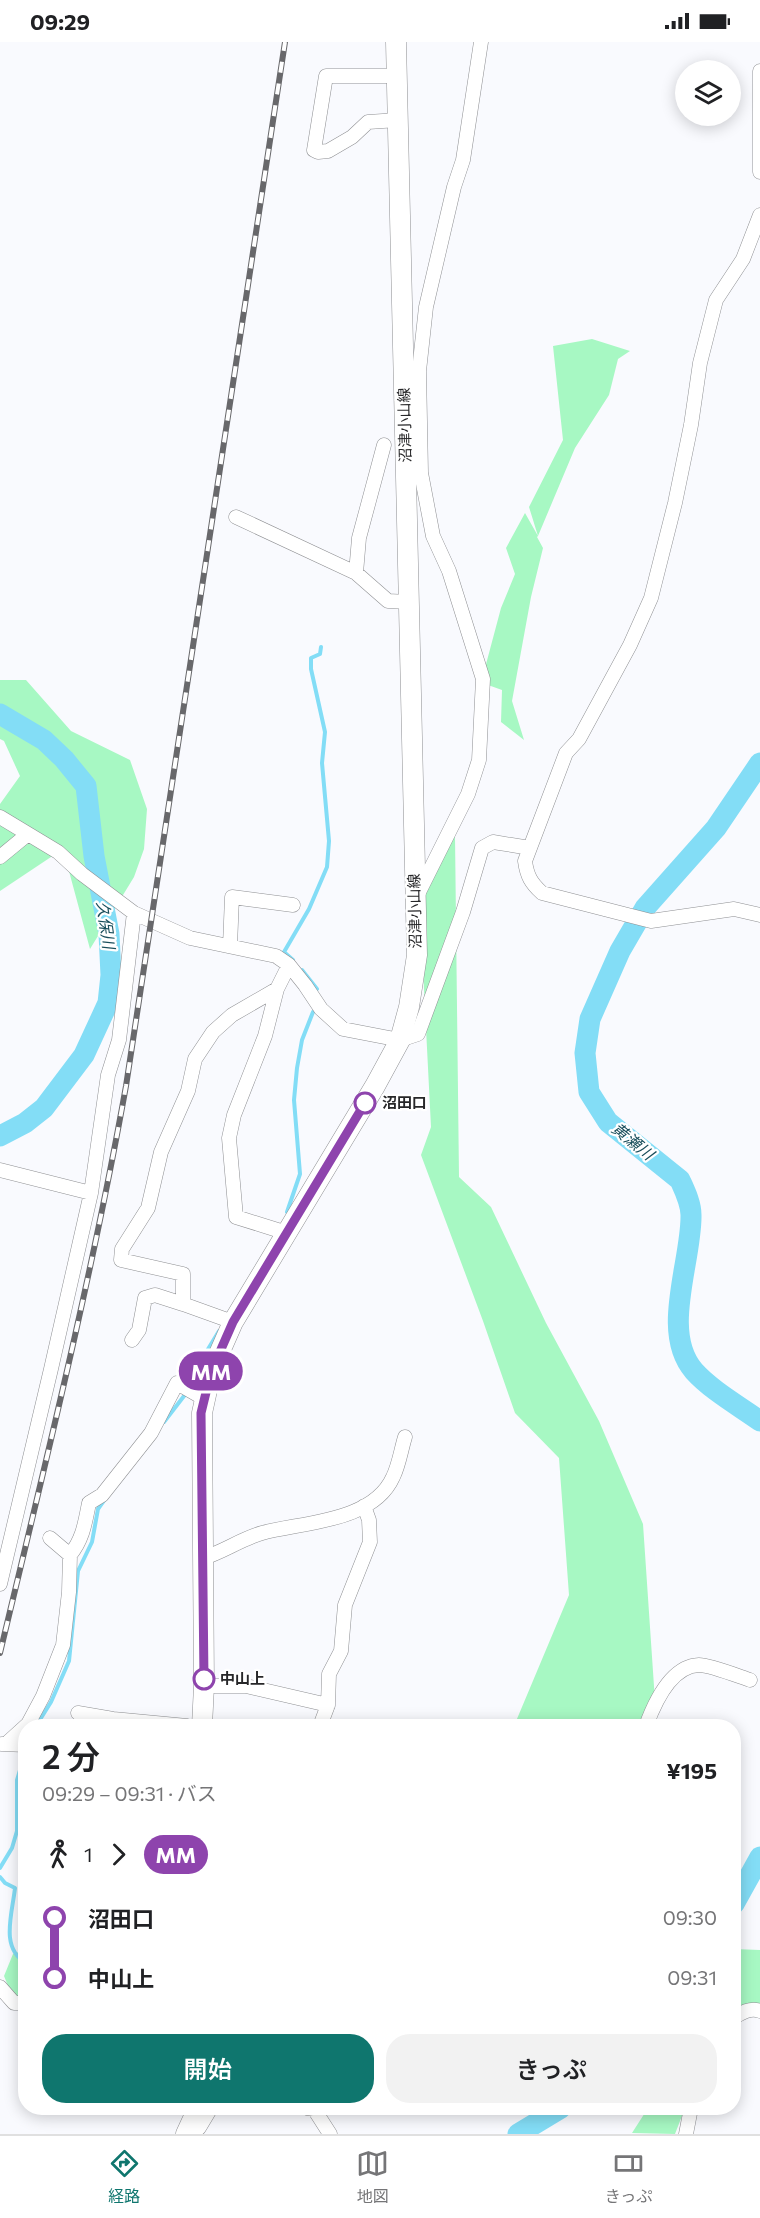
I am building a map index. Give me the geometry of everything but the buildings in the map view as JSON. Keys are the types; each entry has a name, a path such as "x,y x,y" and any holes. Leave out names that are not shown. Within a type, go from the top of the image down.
{"main road":[{"name":"沼津小山線","path":"202,1719 201,1413 203,1398 211,1372 233,1322 375,1086 400,1040 409,1007 417,955 408,602 411,370 396,42"},
{"path":"187,2132 195,2115"}],"street":[{"path":"415,902 422,883 468,794 479,760 483,679 449,571 433,536 421,473 411,370 454,187 463,160 481,42"},
{"path":"760,71 760,172"},
{"path":"397,76 326,76 314,150 328,151 352,137 368,122 398,120"},
{"path":"760,215 743,259 716,300 700,363 691,425 675,503 651,598 630,645 579,739 566,753 525,861 527,874 542,893 614,913 651,921 734,909 760,915"},
{"path":"356,573 359,538 384,445"},
{"path":"236,518 356,573 388,601 408,602"},
{"path":"0,817 58,852 82,874 134,913 190,938 276,956 289,965 321,1009 343,1029 400,1040 418,1034 463,912 482,848 493,842 530,848"},
{"path":"0,857 28,834"},
{"path":"230,946 232,897 293,905"},
{"path":"0,1584 91,1193 108,1075 119,1040 134,913"},
{"path":"287,1233 236,1217 229,1138 234,1115 265,1036 277,989 289,965"},
{"path":"183,1304 183,1274 121,1260 122,1249 148,1208 161,1152 188,1090 195,1059 213,1032 232,1015 277,989"},
{"path":"0,1170 91,1193"},
{"path":"132,1340 139,1330 144,1298 155,1295 233,1322"},
{"path":"31,1719 44,1696 63,1646 69,1592 70,1555 80,1544 89,1503 102,1495 151,1433 177,1383 203,1398"},
{"path":"203,1558 260,1534 347,1515 364,1506 380,1494 393,1478 405,1437"},
{"path":"323,1719 328,1705 329,1674 340,1651 345,1605 370,1542 369,1520 364,1506"},
{"path":"50,1538 70,1555"},
{"path":"649,1719 655,1701 680,1670 700,1665 750,1680"},
{"path":"204,1686 246,1686 328,1705"},
{"path":"78,1713 113,1719"},
{"path":"4,1743 18,1732"},
{"path":"0,1987 14,2003 18,2003"},
{"path":"741,2013 756,2009 760,2011"},
{"path":"187,2132 199,2128 207,2115"},
{"path":"316,2115 327,2133"},
{"path":"686,2134 690,2115"}],"green space":[{"path":"592,339 630,351 618,359 609,395 575,448 538,536 529,507 563,440 553,346"},
{"path":"525,513 543,548 531,597 512,701 524,740 501,722 502,690 488,685 485,668 501,608 515,574 506,548"},
{"path":"0,680 26,680 71,731 130,760 147,809 144,849 134,877 90,949 63,849 0,891 0,804 20,776 4,741 0,739"},
{"path":"455,836 459,1177 491,1207 546,1323 599,1421 643,1524 655,1701 648,1719 517,1719 569,1595 559,1458 515,1413 421,1155 431,1127 419,890"},
{"path":"741,1949 760,1950 760,2010 741,2019"},
{"path":"18,1952 18,2010 4,1976 13,1954"},
{"path":"644,2115 682,2115 675,2134 632,2133"}],"waterway":[{"path":"293,960 284,952 309,909 327,867 329,841 322,763 325,732 311,669 311,658 320,654 321,647"},
{"name":"久保川","path":"0,714 44,740 64,759 86,786 94,856 109,934 111,975 108,1003 84,1055 44,1108 25,1123 0,1136"},
{"name":"黄瀬川","path":"760,763 716,828 645,908 620,951 590,1019 585,1053 589,1092 608,1122 680,1180 689,1202 690,1233 678,1317 679,1337 684,1355 694,1371 709,1385 760,1421"},
{"path":"302,970 317,989"},
{"path":"287,1212 300,1174 294,1100 297,1068 302,1040 313,1012"},
{"path":"194,1381 202,1359 219,1331"},
{"path":"164,1422 184,1396"},
{"path":"40,1719 51,1702 69,1661 78,1571 92,1542 98,1509 105,1499"},
{"path":"0,1868 12,1848 17,1831 18,1777"},
{"name":"黄瀬川","path":"741,1891 760,1857"},
{"path":"0,1877 5,1883 15,1888 10,1920 10,1940 18,1957"},
{"name":"黄瀬川","path":"518,2134 549,2115"}],"railway":[{"path":"0,1653 83,1299 126,1086 285,42"}],"bus line":[{"name":"MM","path":"204,1679 201,1413 203,1398 211,1372 233,1322 365,1103"}],"place":[{"name":"沼田口","path":"365,1103"},
{"name":"中山上","path":"204,1679"}]}
